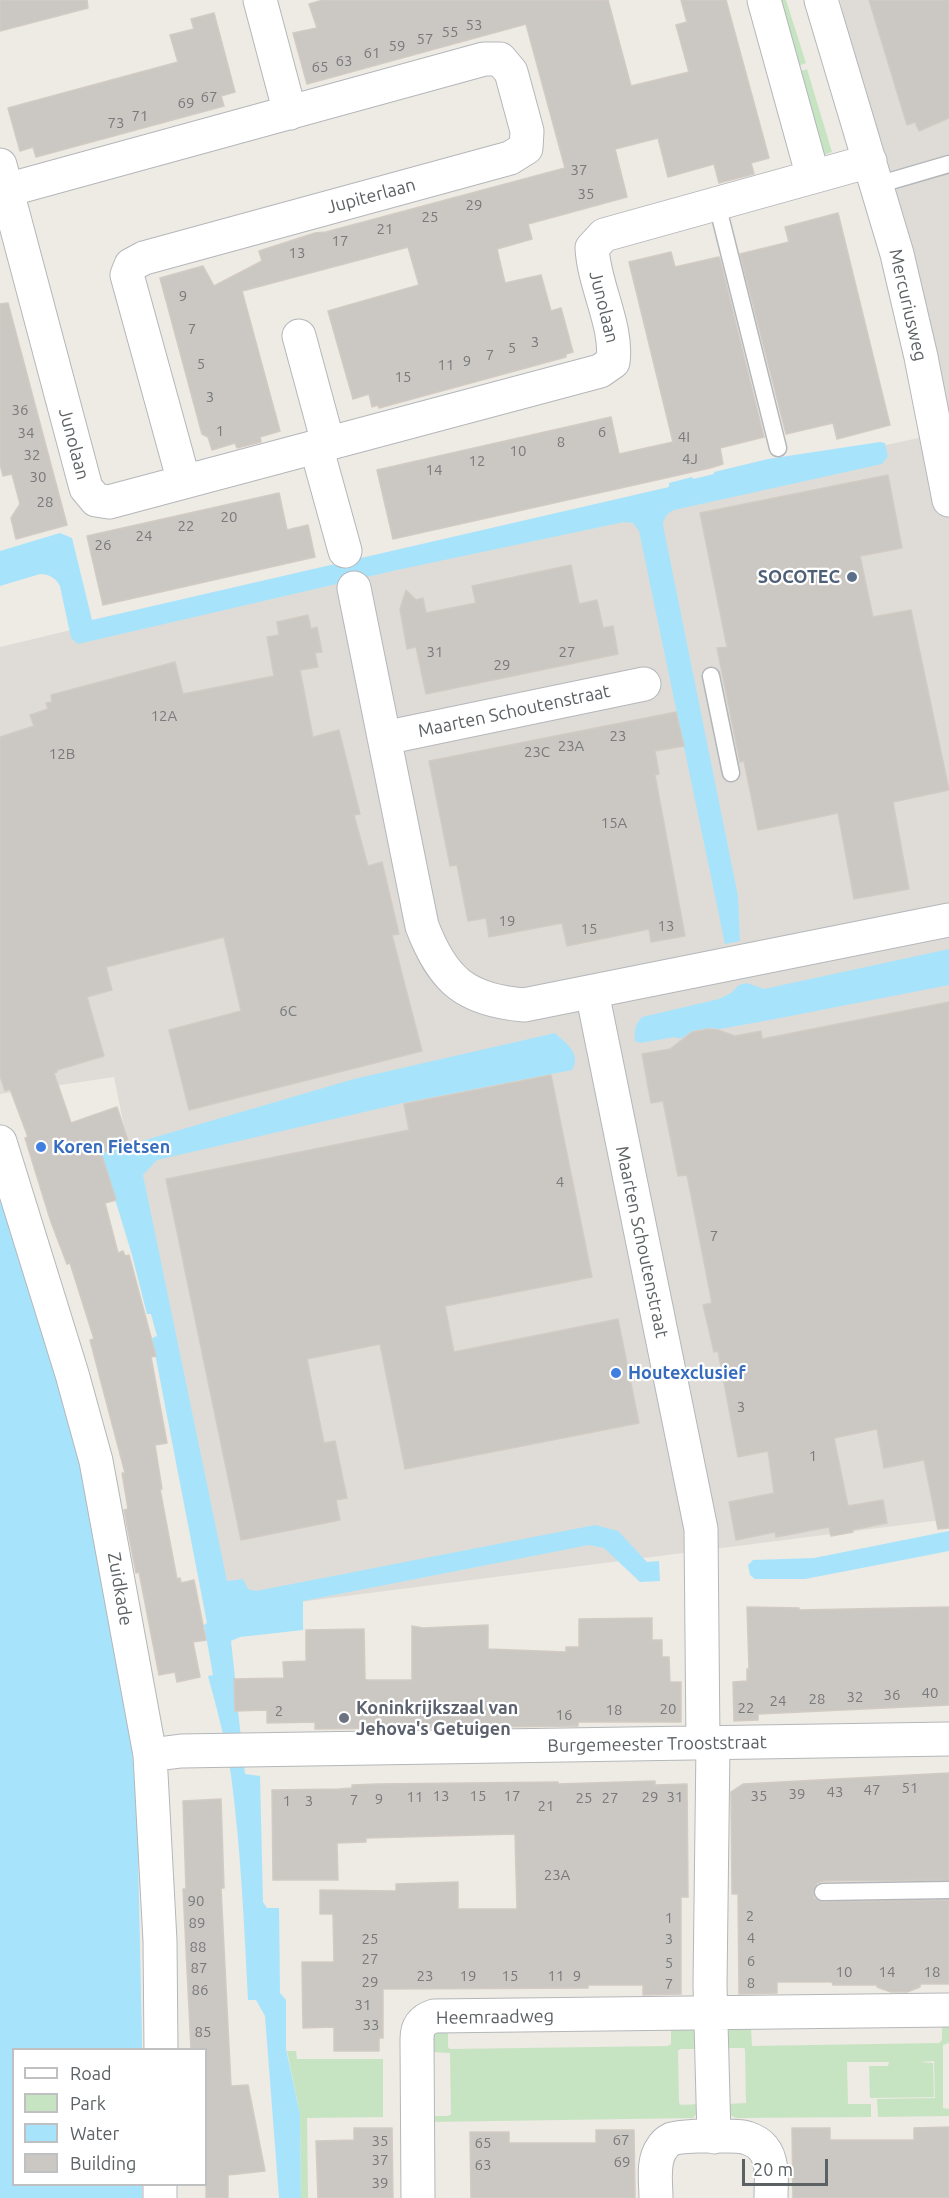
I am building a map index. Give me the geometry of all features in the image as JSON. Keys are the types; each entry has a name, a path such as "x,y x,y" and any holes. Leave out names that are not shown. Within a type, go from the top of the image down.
{"street":[{"path":"260,0 290,113"},
{"path":"764,0 813,177"},
{"name":"Mercuriusweg","path":"821,0 874,173 897,254 921,357 942,425 949,500"},
{"name":"Jupiterlaan","path":"4,177 290,113 484,59 500,59 511,72 527,131 526,148 510,158 144,258 132,265 127,275 184,482"},
{"name":"Junolaan","path":"4,177 86,488 96,500 109,502 600,371 613,362 615,347 593,265 592,248 604,235 813,177 874,173"},
{"path":"298,336 345,551"},
{"path":"354,588 422,926 441,966 456,982 473,994 498,1003 524,1005 949,920"},
{"name":"Maarten Schoutenstraat","path":"384,738 644,684"},
{"name":"Maarten Schoutenstraat","path":"592,992 700,1529 708,1744"},
{"name":"Zuidkade","path":"0,1142 72,1374 96,1461 150,1755 160,1941 161,2048"},
{"name":"Burgemeester Trooststraat","path":"150,1755 181,1750 949,1739"},
{"path":"708,1744 714,2137"},
{"name":"Heemraadweg","path":"418,2198 417,2039 420,2024 434,2016 949,2010"},
{"path":"656,2198 657,2155 663,2145 672,2139 682,2137 745,2138 755,2142 764,2149 771,2168 771,2198"}],"lane":[{"path":"874,173 949,164"},
{"path":"717,204 778,448"},
{"path":"711,676 731,773"},
{"path":"823,1893 949,1890"}],"shaded area":[{"path":"840,0 949,0 949,1519 221,1612 114,1077 0,1094 0,647 400,551 941,433"}],"green space":[{"path":"771,0 786,0 806,63 790,69"},
{"path":"807,69 832,152 821,156 791,75"},
{"path":"949,2024 949,2043 943,2045 943,2108 949,2109 949,2116 878,2117 877,2099 935,2098 934,2061 919,2062 933,2063 934,2097 870,2098 869,2066 888,2066 889,2062 847,2062 848,2104 871,2104 871,2117 736,2118 730,2115 727,2104 746,2103 745,2049 726,2048 726,2032 729,2029 751,2028 752,2046 939,2043 942,2040 942,2025"},
{"path":"671,2027 690,2027 695,2031 697,2049 678,2051 679,2103 681,2105 698,2104 699,2111 693,2118 430,2122 431,2116 451,2114 450,2053 430,2052 431,2033 448,2031 450,2049 668,2046 671,2044"},
{"path":"287,2051 296,2051 297,2059 383,2059 383,2117 307,2118 308,2198 301,2198 300,2114"}],"water":[{"path":"885,443 888,456 882,464 674,510 664,520 663,525 738,896 740,941 725,944 639,531 633,523 624,522 397,570 78,644 71,638 60,586 54,579 40,574 0,586 0,551 60,533 72,538 92,620 669,487 669,483 714,474 714,472 768,459"},
{"path":"949,949 949,985 720,1029 692,1031 682,1038 675,1037 640,1043 635,1041 636,1028 642,1017 719,999 731,993 739,985 747,983 764,989"},
{"path":"555,1033 574,1054 575,1064 572,1070 403,1103 157,1160 143,1175 227,1581 243,1579 248,1589 256,1591 595,1525 618,1531 647,1562 659,1561 660,1581 640,1582 604,1548 589,1545 303,1601 303,1630 240,1637 231,1641 235,1678 235,1711 238,1711 245,1774 260,1776 263,1902 267,1908 279,1908 280,1993 286,2000 286,2049 300,2114 301,2198 279,2198 265,2016 256,2000 248,2000 242,1888 231,1775 208,1676 213,1675 204,1625 207,1623 152,1338 157,1336 151,1314 147,1314 101,1153 354,1079"},
{"path":"0,1182 67,1384 123,1651 137,1807 142,2040 142,2048 12,2048 12,2186 142,2186 142,2198 0,2198"},
{"path":"949,1531 949,1551 805,1579 755,1579 750,1575 748,1565 753,1560 814,1558"}],"building":[{"path":"0,0 87,0 88,8 0,31"},
{"path":"323,0 608,0 631,86 689,72 676,25 687,22 681,0 726,0 769,158 751,163 754,174 719,183 714,164 668,177 658,138 615,149 627,197 528,224 532,239 497,249 505,283 541,275 551,311 561,308 573,352 566,354 566,357 379,408 378,405 372,407 369,394 353,399 328,311 419,285 408,247 242,291 280,431 260,437 261,442 237,448 235,443 212,450 208,437 202,434 160,278 203,266 214,286 262,261 259,251 315,233 326,232 565,168 526,24 307,84 293,33 317,28 309,4"},
{"path":"869,0 949,0 949,118 919,131 915,122 907,125"},
{"path":"214,13 235,92 221,96 224,106 36,157 33,147 20,151 8,108 178,62 170,35 194,29 191,19"},
{"path":"838,213 890,425 837,439 833,423 786,434 740,254 789,242 785,227"},
{"path":"671,252 675,267 719,257 764,437 720,448 723,464 710,468 393,539 377,470 611,417 619,454 673,442 629,262"},
{"path":"8,303 67,525 16,539 11,518 20,504 12,474 3,476 0,464 0,304"},
{"path":"888,475 902,548 860,556 873,617 911,610 949,790 893,802 909,889 854,899 838,813 758,830 744,761 740,762 717,648 727,647 700,513"},
{"path":"279,493 287,530 308,525 315,557 103,605 87,536"},
{"path":"571,565 579,604 597,600 603,628 613,626 618,654 426,694 416,647 407,649 400,609 406,590 416,600 423,598 426,613 476,603 472,586"},
{"path":"308,615 311,629 317,627 322,652 315,653 318,667 300,670 313,737 339,730 360,814 354,815 368,866 382,862 399,934 392,935 422,1051 189,1110 169,1030 241,1011 224,937 106,967 112,990 87,997 104,1056 57,1070 54,1073 71,1123 117,1107 129,1144 101,1153 116,1200 105,1203 118,1253 123,1251 125,1256 129,1255 156,1356 151,1357 167,1443 155,1445 162,1489 160,1489 177,1579 180,1578 181,1583 194,1580 206,1640 193,1642 200,1677 177,1682 175,1672 159,1675 139,1572 136,1573 124,1510 128,1509 122,1473 125,1473 90,1340 94,1339 70,1263 67,1264 51,1222 25,1138 28,1137 10,1089 5,1091 0,1076 0,737 34,726 30,715 48,709 46,703 52,702 51,695 175,662 183,694 274,676 267,637 279,635 277,622"},
{"path":"676,712 684,746 655,751 659,774 655,775 685,936 651,942 649,929 567,946 562,923 489,937 486,918 468,921 457,865 450,866 429,761"},
{"path":"949,1002 949,1528 938,1529 924,1460 884,1468 877,1429 834,1438 848,1506 883,1500 887,1523 831,1536 829,1527 776,1537 775,1532 736,1540 729,1502 774,1493 768,1451 738,1457 718,1351 714,1352 703,1305 712,1303 687,1175 678,1176 663,1101 651,1103 642,1054 670,1049 692,1032 709,1029 735,1036 761,1031 762,1039"},
{"path":"551,1075 592,1277 445,1306 454,1352 618,1319 639,1423 405,1469 380,1344 307,1359 324,1443 335,1441 347,1498 336,1500 340,1520 241,1540 166,1179 409,1130 404,1104"},
{"path":"747,1607 799,1608 799,1610 949,1607 949,1705 758,1714 758,1720 734,1721 733,1682 747,1681 747,1669 749,1669"},
{"path":"652,1618 652,1640 662,1640 662,1657 669,1657 670,1682 681,1682 681,1722 578,1722 578,1726 315,1729 315,1722 267,1723 267,1710 235,1711 234,1679 284,1678 283,1662 306,1661 306,1630 364,1629 365,1680 412,1680 412,1626 423,1628 488,1625 488,1649 566,1652 566,1647 579,1647 579,1619"},
{"path":"949,1773 949,1880 823,1881 817,1883 813,1892 814,1898 823,1902 949,1900 949,1984 920,1984 920,1987 907,1992 891,1992 877,1985 777,1982 777,1993 739,1994 738,1894 732,1894 731,1792 743,1784"},
{"path":"655,1781 655,1785 687,1784 688,1897 681,1897 681,1994 643,1995 643,1985 588,1985 588,1988 383,1989 383,2038 379,2038 379,2051 334,2051 334,2027 303,2028 302,1962 334,1962 333,1914 320,1914 320,1890 396,1891 396,1884 458,1882 458,1909 517,1909 515,1834 366,1838 366,1842 337,1843 338,1880 273,1880 272,1790 339,1789 352,1788 352,1785 378,1784 558,1782 558,1784"},
{"path":"221,1799 224,1888 221,1888 231,2086 248,2085 265,2171 228,2175 228,2198 206,2198 207,2048 191,2048 183,1889 186,1889 183,1801"},
{"path":"949,2127 949,2198 793,2198 792,2128 830,2128 830,2140 914,2140 914,2128"},
{"path":"354,2128 392,2128 393,2198 318,2198 316,2141 354,2140"},
{"path":"596,2130 634,2130 635,2198 471,2198 470,2132 509,2132 509,2143 596,2143"}],"place":[{"name":"SOCOTEC","path":"852,577"},
{"name":"Koren Fietsen","path":"41,1147"},
{"name":"Houtexclusief","path":"616,1373"},
{"name":"Koninkrijkszaal van Jehova's Getuigen","path":"344,1718"}]}
